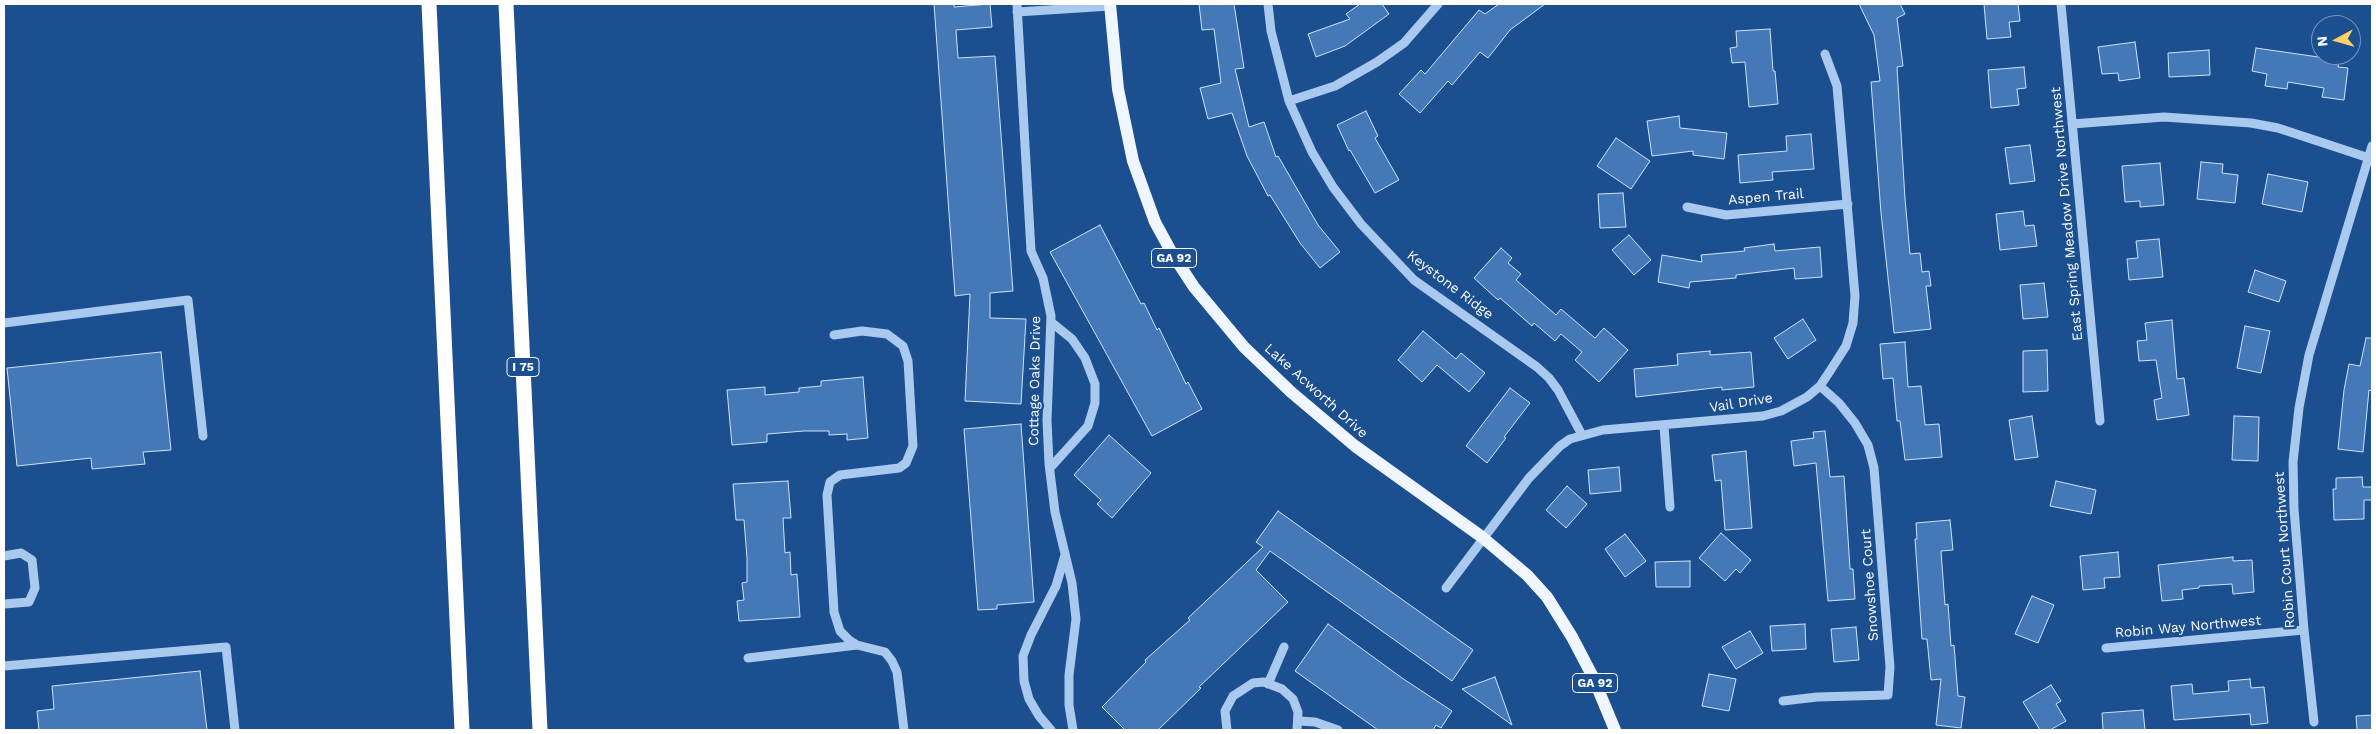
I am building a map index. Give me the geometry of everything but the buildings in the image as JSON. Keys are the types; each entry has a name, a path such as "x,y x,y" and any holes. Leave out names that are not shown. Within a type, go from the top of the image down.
{"highway":[{"path":"429,4 462,730"},
{"name":"I 75","path":"506,4 540,730"}],"main road":[{"name":"Lake Acworth Drive","path":"1110,5 1118,89 1133,161 1155,222 1173,255 1194,287 1244,347 1291,392 1355,446 1482,537 1527,575 1560,616 1593,677 1615,730"}],"street":[{"name":"Keystone Ridge","path":"1268,4 1270,31 1289,101 1312,152 1333,188 1361,224 1414,280 1537,366 1558,390 1582,435"},
{"path":"1289,101 1335,86 1377,62 1404,42 1438,4"},
{"name":"East Spring Meadow Drive Northwest","path":"2061,4 2100,421"},
{"path":"1017,8 1110,5"},
{"name":"Cottage Oaks Drive","path":"1017,8 1031,251 1047,294 1051,322 1047,420 1050,468 1055,512 1066,551 1076,619 1069,675 1069,705 1073,730"},
{"name":"Vail Drive","path":"1446,588 1482,537 1535,471 1560,446 1582,435 1603,430 1763,416 1780,411 1807,397 1820,386 1846,346 1853,323 1855,296 1837,86 1825,54"},
{"path":"2072,124 2164,117 2251,123 2278,128 2369,158"},
{"name":"Robin Court Northwest","path":"2314,722 2294,509 2293,462 2299,408 2309,355 2372,146"},
{"name":"Aspen Trail","path":"1687,207 1726,215 1848,204"},
{"path":"4,323 188,300 202,436"},
{"path":"1050,468 1088,426 1094,403 1095,384 1085,358 1072,339 1051,322"},
{"path":"834,335 862,331 887,334 904,346 908,361 912,446 906,463 899,468 840,475 830,482 827,495 834,612 840,631 857,645 885,652 892,661 897,672 904,730"},
{"name":"Snowshoe Court","path":"1783,702 1817,697 1888,695 1890,667 1874,468 1868,444 1855,423 1840,403 1820,386"},
{"path":"1664,426 1670,508"},
{"path":"1051,730 1029,699 1024,681 1023,656 1031,635 1056,586 1066,551"},
{"path":"4,556 21,553 32,560 35,588 29,602 4,604"},
{"name":"Robin Way Northwest","path":"2106,648 2304,630"},
{"path":"748,658 857,645"},
{"path":"4,666 226,647 235,730"},
{"path":"1268,684 1284,647"},
{"path":"1227,730 1225,711 1233,696 1252,684 1268,684 1282,688 1293,699 1298,712 1298,726 1316,722 1338,730"}]}
